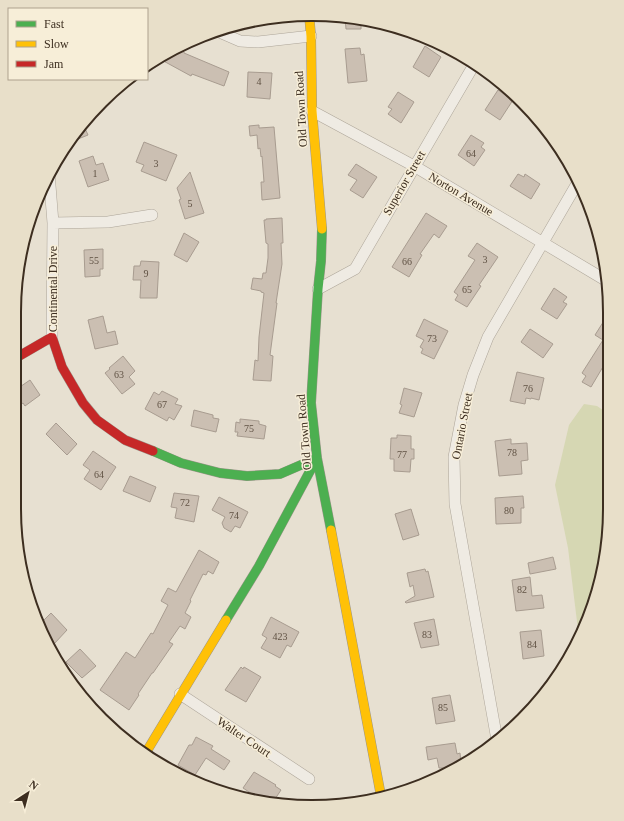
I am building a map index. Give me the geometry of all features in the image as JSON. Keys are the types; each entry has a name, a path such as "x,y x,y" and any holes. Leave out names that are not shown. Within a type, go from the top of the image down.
{"main road":[{"name":"Old Town Road","path":"310,21 312,111 322,230 311,403 317,458 348,614 380,792"},
{"path":"21,355 52,338"},
{"name":"Continental Drive","path":"52,338 62,367 83,403 97,420 125,440 181,463 220,473 240,475 280,474 317,458"},
{"path":"148,749 259,566 317,458"}],"street":[{"path":"225,34 240,41 258,42 311,36"},
{"name":"Superior Street","path":"318,289 354,269 472,69"},
{"name":"Norton Avenue","path":"312,111 414,166 601,277"},
{"name":"Continental Drive","path":"50,185 53,222 52,338"},
{"name":"Ontario Street","path":"497,734 455,504 454,457 464,404 473,375 488,337 575,187"},
{"path":"53,222 108,222 152,215"},
{"name":"Walter Court","path":"180,694 309,779"}],"green space":[{"path":"584,404 597,406 603,410 603,509 601,547 588,603 578,627 568,548 555,485 569,425"}],"building":[{"path":"345,23 361,25 361,29 346,29"},
{"path":"425,46 441,57 429,77 413,67"},
{"path":"360,48 361,55 364,54 367,81 348,83 345,49"},
{"path":"183,51 229,72 224,86 192,74 191,76 164,62"},
{"path":"248,72 272,73 270,99 247,97"},
{"path":"498,90 512,101 500,120 485,110"},
{"path":"398,92 414,102 401,123 388,114 392,109 388,107"},
{"path":"259,125 259,128 274,127 280,198 262,200 261,182 264,182 262,156 261,157 260,148 258,149 257,135 250,136 249,126"},
{"path":"85,129 88,135 78,139"},
{"path":"471,135 484,143 481,147 485,150 474,166 458,155"},
{"path":"144,142 177,155 166,181 141,171 144,165 136,162"},
{"path":"93,156 96,165 103,163 109,180 88,187 79,161"},
{"path":"356,164 377,177 363,198 350,190 357,180 348,175"},
{"path":"190,172 204,213 185,219 177,188"},
{"path":"518,174 524,177 525,174 540,184 531,199 510,186"},
{"path":"426,213 447,226 439,238 434,234 420,254 422,255 409,277 392,267"},
{"path":"282,218 282,264 270,355 273,356 271,381 253,380 255,360 258,361 264,293 251,289 253,278 262,279 263,273 266,273 268,244 266,243 264,220"},
{"path":"184,233 199,242 187,262 174,255"},
{"path":"477,243 498,257 479,285 481,286 467,307 455,300 458,295 454,292 475,260 468,256"},
{"path":"103,249 103,269 100,269 100,276 85,277 84,250"},
{"path":"141,261 159,262 157,298 140,298 141,280 133,280 134,266 140,266"},
{"path":"554,288 567,297 563,302 567,304 557,319 541,309"},
{"path":"103,316 107,333 115,331 118,344 95,349 88,320"},
{"path":"424,319 448,331 434,359 421,353 423,349 420,347 424,340 416,336"},
{"path":"603,322 603,340 595,335"},
{"path":"530,329 553,344 543,358 521,342"},
{"path":"603,340 603,367 591,387 582,382 586,376 582,373"},
{"path":"123,356 135,371 129,377 135,384 122,394 105,373"},
{"path":"517,372 544,378 539,400 526,398 525,404 510,401"},
{"path":"30,380 40,395 25,406 23,403 21,404 21,386"},
{"path":"404,388 422,393 414,417 399,413 402,405 400,404"},
{"path":"162,391 178,399 175,404 182,406 174,420 169,417 167,421 145,409 154,392 159,395"},
{"path":"194,410 213,415 213,418 219,419 216,432 191,426"},
{"path":"240,419 259,421 259,424 266,426 264,439 237,436 238,432 235,432 236,422 240,423"},
{"path":"56,423 77,444 67,455 46,434"},
{"path":"397,435 411,436 411,449 414,449 414,459 411,459 410,472 394,471 394,459 390,459 391,438 397,438"},
{"path":"511,439 511,444 527,443 528,460 521,461 522,474 499,476 495,441"},
{"path":"93,451 116,467 101,490 84,479 90,470 83,465"},
{"path":"130,476 156,487 150,502 123,491"},
{"path":"174,493 199,496 194,522 175,518 177,508 171,507"},
{"path":"523,496 524,508 521,508 521,523 496,524 495,498"},
{"path":"219,497 248,512 240,528 235,526 231,532 224,528 222,523 225,517 212,510"},
{"path":"411,509 419,535 403,540 395,514"},
{"path":"199,550 219,562 213,574 208,571 206,575 203,574 185,613 191,617 185,629 180,626 169,642 173,644 138,694 139,695 129,710 100,690 126,652 135,658 151,633 153,634 168,605 161,601 168,588 176,592"},
{"path":"553,557 556,569 530,574 528,563"},
{"path":"425,569 426,572 428,571 434,597 406,603 405,602 415,596 413,585 410,587 407,573"},
{"path":"530,577 532,596 542,595 544,608 516,611 512,580"},
{"path":"51,613 67,630 54,644 51,638 43,621"},
{"path":"271,617 299,632 291,647 287,645 280,658 261,648 267,638 262,635"},
{"path":"434,619 439,645 421,648 414,623"},
{"path":"541,630 544,656 523,659 520,632"},
{"path":"80,649 96,666 82,678 66,662"},
{"path":"241,667 243,669 244,667 261,677 246,702 225,690"},
{"path":"450,695 455,721 436,724 432,698"},
{"path":"196,737 213,746 211,749 230,761 224,770 206,758 195,775 178,765 189,745 192,745"},
{"path":"455,743 457,754 460,753 461,759 443,769 439,768 437,758 428,760 426,747"},
{"path":"254,772 276,785 275,786 281,790 276,798 251,793 243,788"}],"traffic: fast":[{"path":"322,229 311,403 317,458 331,530"},
{"path":"153,451 181,463 220,473 247,476 280,474 317,458"},
{"path":"226,620 259,566 317,458"}],"traffic: slow":[{"path":"310,21 312,111 322,229"},
{"path":"331,530 380,792"},
{"path":"148,749 226,620"}],"traffic: jam":[{"path":"21,355 52,337 62,367 83,403 97,420 125,440 153,451"}]}
